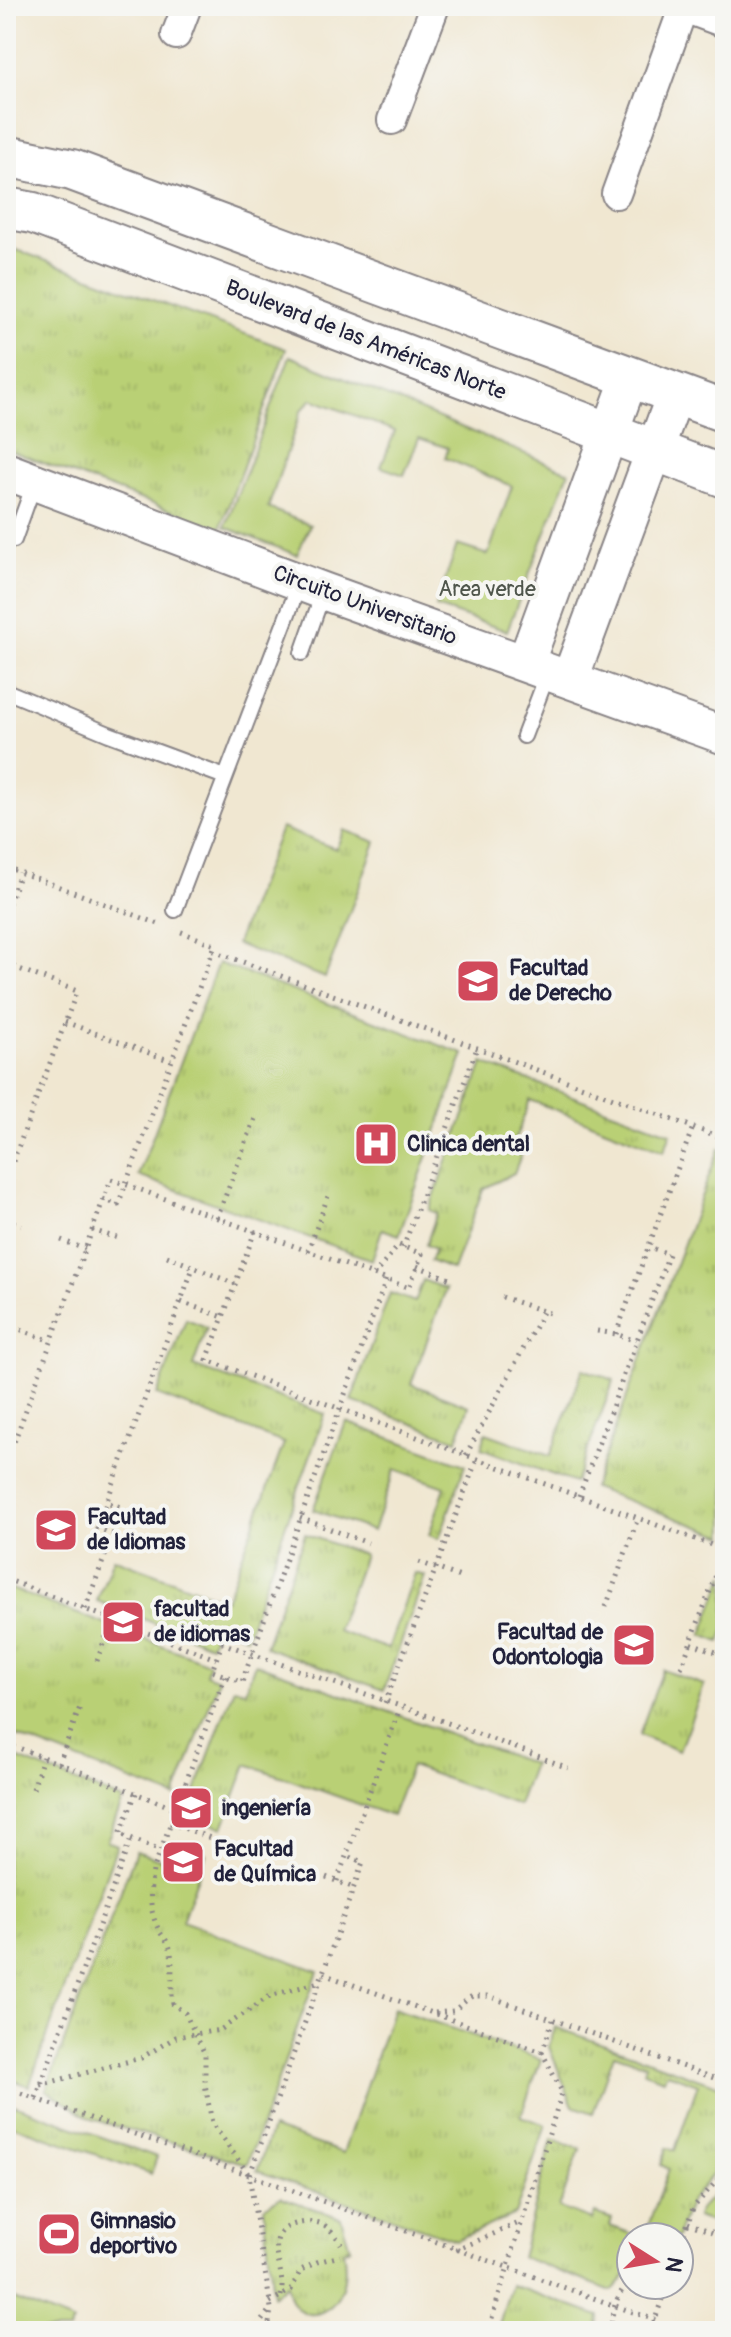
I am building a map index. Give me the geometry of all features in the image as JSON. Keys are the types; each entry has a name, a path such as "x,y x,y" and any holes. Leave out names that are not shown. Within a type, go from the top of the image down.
{"main road":[{"path":"6,156 72,170 725,412"},
{"name":"Boulevard de las Américas Norte","path":"6,208 33,213 725,477"}],"street":[{"path":"176,35 187,6"},
{"path":"392,120 435,6"},
{"path":"616,194 687,6 725,19"},
{"path":"548,671 609,435 630,377"},
{"path":"548,671 655,451 675,395"},
{"name":"Circuito Universitario","path":"20,476 725,736"}],"lane":[{"path":"14,540 20,476"},
{"path":"302,653 312,586"},
{"path":"175,910 225,777 312,586"},
{"path":"524,736 548,671"},
{"path":"6,691 225,777"}],"path":[{"path":"6,867 215,945 118,1205 103,1199"},
{"path":"6,911 20,873"},
{"path":"213,951 725,1139"},
{"path":"6,964 77,991 6,1180"},
{"path":"65,1022 171,1061"},
{"path":"403,1248 477,1048"},
{"path":"217,1218 256,1116"},
{"path":"616,1334 693,1127"},
{"path":"6,1464 111,1179 409,1288 422,1254 399,1245 374,1275"},
{"path":"308,1251 328,1196"},
{"path":"6,1219 21,1225"},
{"path":"92,1230 120,1239"},
{"path":"255,1231 207,1360 725,1551 681,1668"},
{"path":"61,1240 85,1249"},
{"path":"579,1496 669,1254 649,1247"},
{"path":"167,1256 235,1284"},
{"path":"417,1266 450,1279"},
{"path":"113,1534 97,1528 193,1268"},
{"path":"386,1280 339,1409 300,1518 252,1654 242,1682 212,1671 222,1643 252,1654 385,1703 568,1768"},
{"path":"466,1455 546,1312 502,1297"},
{"path":"181,1302 223,1317"},
{"path":"6,1324 51,1341"},
{"path":"597,1331 636,1341"},
{"path":"385,1703 477,1459"},
{"path":"85,1609 123,1508 107,1502"},
{"path":"300,1518 368,1543"},
{"path":"606,1607 638,1518"},
{"path":"419,1562 463,1578"},
{"path":"6,1579 216,1659"},
{"path":"97,1661 112,1619"},
{"path":"691,1643 716,1652"},
{"path":"225,1676 151,1881 151,1908 159,1930 170,1946 173,2004 185,2013 205,2054 205,2084 212,2123 249,2175 271,2305 268,2331"},
{"path":"59,1763 80,1707"},
{"path":"337,1881 400,1708"},
{"path":"6,1743 176,1809"},
{"path":"33,1789 43,1757"},
{"path":"136,1793 120,1834 161,1850"},
{"path":"170,1823 224,1843"},
{"path":"36,2098 131,1838"},
{"path":"249,2175 363,1862 346,1856"},
{"path":"326,1877 354,1888"},
{"path":"323,1974 542,2052 562,2092 488,2331"},
{"path":"40,2085 141,2058 176,2037 220,2030 270,1996 320,1981"},
{"path":"434,2013 453,2011 472,1996 488,1996 725,2082"},
{"path":"542,2052 553,2020"},
{"path":"6,2088 655,2320"},
{"path":"689,2221 693,2208 720,2177 725,2162"},
{"path":"281,2296 284,2283 274,2247 283,2232 301,2223 320,2222 329,2227 341,2244"},
{"path":"456,2250 520,2223"},
{"path":"695,2226 725,2237"},
{"path":"254,2331 271,2305 291,2290 301,2270 340,2256"},
{"path":"611,2331 611,2316 616,2301"},
{"path":"651,2331 662,2301"},
{"path":"6,2331 10,2322"}],"green space":[{"path":"6,246 286,349 220,529 6,449"},
{"name":"Area verde","path":"290,356 569,472 507,631 436,607 457,545 488,555 512,486 445,458 448,448 419,438 404,475 381,467 395,431 312,399 301,411 268,508 310,525 297,555 225,527"},
{"path":"281,828 336,849 344,830 376,842 325,978 236,944"},
{"path":"218,963 464,1054 399,1235 382,1229 372,1260 138,1176"},
{"path":"483,1063 671,1133 664,1151 530,1100 511,1150 521,1155 514,1173 483,1189 453,1270 430,1261 435,1249 426,1245 437,1213 429,1210"},
{"path":"719,1149 725,1151 725,1536 593,1488"},
{"path":"423,1280 446,1289 411,1384 469,1406 457,1440 351,1401 390,1293 415,1302"},
{"path":"186,1319 207,1327 193,1366 325,1414 246,1637 218,1626 210,1645 97,1601 113,1558 226,1600 284,1443 157,1395"},
{"path":"583,1369 614,1380 575,1483 481,1448 486,1433 550,1456"},
{"path":"346,1422 465,1465 439,1539 429,1535 445,1487 395,1469 373,1531 313,1510"},
{"path":"305,1534 364,1555 337,1631 388,1649 415,1573 425,1576 384,1690 265,1647"},
{"path":"725,1574 725,1629 720,1642 702,1635"},
{"path":"6,1587 209,1663 206,1674 219,1679 175,1797 6,1732"},
{"path":"255,1663 533,1764 518,1805 411,1766 392,1816 247,1764 223,1828 187,1814 234,1687 245,1691"},
{"path":"663,1670 704,1685 679,1751 639,1735"},
{"path":"6,1754 123,1800 107,1841 117,1845 29,2086 6,2078"},
{"path":"177,1843 206,1854 182,1921 318,1971 247,2164 92,2119 46,2090 136,1851 169,1862"},
{"path":"393,2008 541,2059 521,2116 546,2125 515,2214 456,2240 257,2171 272,2128 343,2153"},
{"path":"555,2027 725,2088 725,2138 713,2174 689,2203 683,2221 650,2221 669,2169 661,2165 667,2148 675,2150 698,2084 667,2073 664,2079 644,2072 646,2065 614,2054 593,2113 573,2106 549,2047"},
{"path":"6,2102 157,2157 151,2174 12,2125 6,2141"},
{"path":"552,2139 580,2149 559,2208 592,2220 595,2213 612,2219 610,2226 615,2228 615,2288 612,2291 521,2257"},
{"path":"725,2181 725,2227 697,2217 699,2210"},
{"path":"281,2197 341,2218 350,2248 343,2251 345,2273 341,2291 333,2304 322,2312 311,2314 300,2310 292,2300 287,2284 273,2295 264,2207"},
{"path":"511,2285 599,2316 597,2331 497,2331"},
{"path":"6,2296 73,2322 69,2331 11,2331 6,2328"}],"place":[{"name":"Facultad de Derecho","path":"478,981"},
{"name":"Clinica dental","path":"376,1144"},
{"name":"Facultad de Idiomas","path":"56,1530"},
{"name":"facultad de idiomas","path":"123,1622"},
{"name":"Facultad de Odontologia","path":"634,1645"},
{"name":"ingeniería","path":"191,1808"},
{"name":"Facultad de Química","path":"183,1862"},
{"name":"Gimnasio deportivo","path":"59,2234"}]}
